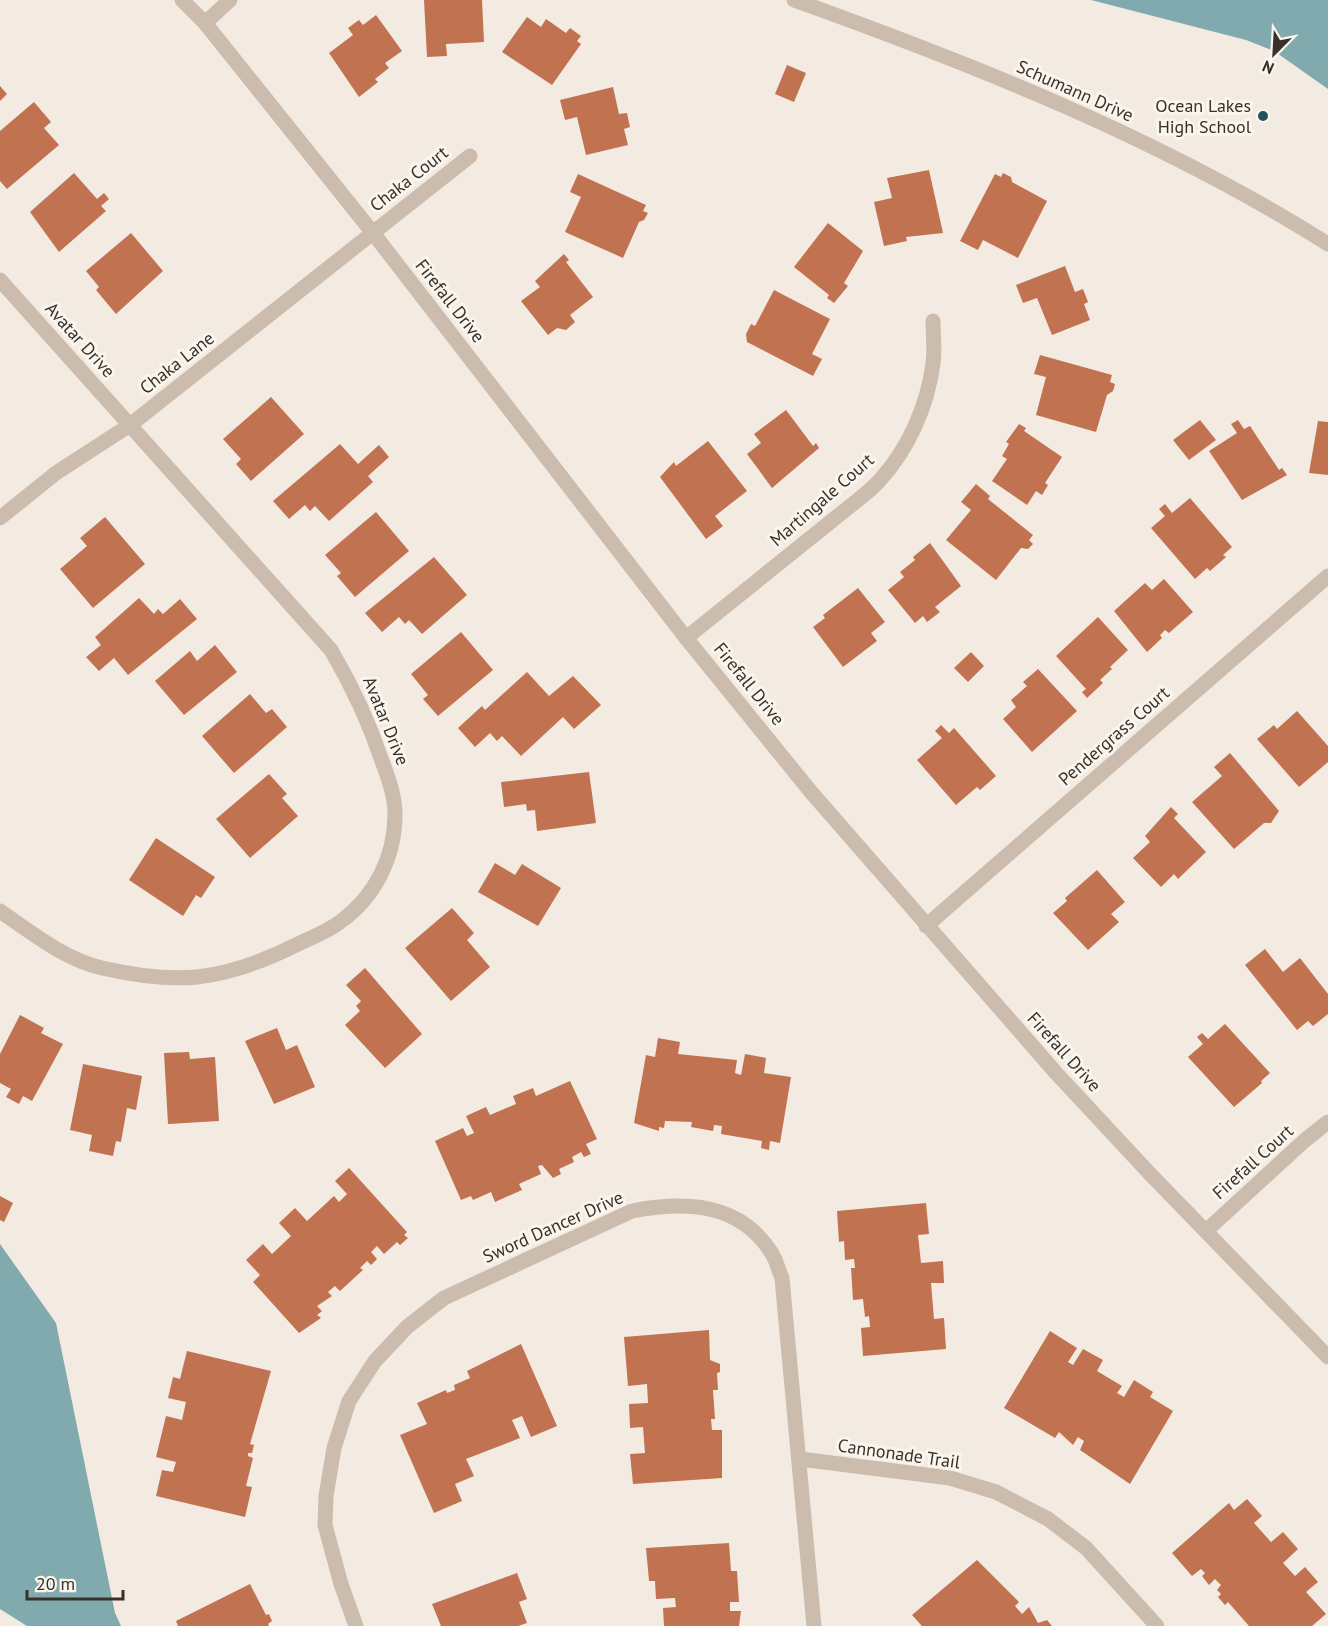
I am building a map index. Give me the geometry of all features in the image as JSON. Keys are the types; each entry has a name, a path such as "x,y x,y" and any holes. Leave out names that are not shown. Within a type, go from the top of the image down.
{"street":[{"name":"Firefall Drive","path":"182,0 205,23 373,233 686,638 811,792 1057,1074 1328,1357"},
{"path":"205,23 230,0"},
{"name":"Schumann Drive","path":"794,0 992,76 1108,126 1215,179 1328,244"},
{"name":"Chaka Court","path":"373,233 470,156"},
{"name":"Chaka Lane","path":"0,518 57,473 130,425 373,233"},
{"name":"Avatar Drive","path":"0,280 331,650 350,683 371,729 390,782 395,812 392,849 380,878 362,904 339,924 264,961 239,969 196,977 153,977 101,968 68,956 0,911"},
{"name":"Martingale Court","path":"686,638 855,503 879,481 897,458 914,427 927,394 933,362 933,321"},
{"name":"Pendergrass Court","path":"926,926 1328,576"},
{"name":"Firefall Court","path":"1206,1231 1304,1141 1328,1122"},
{"name":"Sword Dancer Drive","path":"356,1626 341,1584 325,1525 326,1496 334,1448 349,1401 375,1361 407,1327 444,1298 632,1211 660,1206 705,1207 731,1216 754,1231 771,1252 782,1278 814,1626"},
{"name":"Cannonade Trail","path":"800,1459 950,1478 996,1492 1048,1519 1086,1548 1157,1626"}],"water":[{"path":"1091,0 1328,0 1328,89 1274,51 1246,40"},
{"path":"0,1244 56,1323 115,1613 121,1626 27,1626 0,1609"}],"building":[{"path":"424,0 482,0 484,42 446,44 447,56 427,57"},
{"path":"376,15 402,51 385,63 389,68 375,79 378,82 359,97 329,53 353,35 348,28 359,20 363,25"},
{"path":"527,17 541,27 546,19 566,33 570,28 581,36 577,41 581,44 552,85 502,52"},
{"path":"787,65 806,73 794,102 775,94"},
{"path":"0,86 7,94 0,101"},
{"path":"613,87 619,114 627,113 630,127 624,129 628,145 586,155 577,117 565,120 560,100"},
{"path":"34,102 51,122 44,128 59,145 7,189 0,181 0,131"},
{"path":"929,170 943,233 906,237 907,241 884,246 874,202 892,198 887,178"},
{"path":"74,173 97,199 104,193 109,199 101,206 106,211 59,252 30,212"},
{"path":"1003,173 1011,177 1012,182 1047,201 1018,258 983,240 978,250 960,241 995,174 1001,177"},
{"path":"578,174 646,205 643,211 648,213 644,220 639,222 623,258 565,232 581,197 570,192"},
{"path":"828,223 863,251 844,283 848,286 834,303 827,298 829,295 794,267"},
{"path":"131,233 163,271 116,314 96,290 99,287 86,271"},
{"path":"564,254 569,260 566,262 593,297 570,315 575,322 566,330 557,328 548,335 521,301 540,287 535,281"},
{"path":"1065,266 1075,292 1083,289 1088,302 1084,304 1090,320 1052,335 1037,298 1023,303 1016,285"},
{"path":"774,290 830,319 812,354 822,359 813,376 747,342 746,334 751,324 755,326"},
{"path":"1040,355 1112,375 1110,382 1115,384 1113,391 1107,395 1096,432 1036,415 1046,377 1034,374"},
{"path":"271,397 304,434 251,481 236,464 241,459 223,439"},
{"path":"786,410 813,446 816,443 819,448 772,488 747,454 761,443 754,434"},
{"path":"1200,420 1216,440 1189,460 1173,440"},
{"path":"1238,420 1244,429 1250,426 1279,470 1282,468 1287,475 1242,500 1209,451 1237,433 1231,424"},
{"path":"1318,421 1328,422 1328,475 1309,473"},
{"path":"1019,424 1026,428 1024,431 1062,457 1045,483 1048,485 1042,495 1036,491 1027,505 992,481 1007,459 1002,456 1009,444 1006,442"},
{"path":"708,441 747,491 715,516 723,526 706,539 660,477 674,462 676,466"},
{"path":"340,444 358,464 379,445 389,457 368,476 373,482 329,521 315,506 310,511 305,505 289,519 273,501"},
{"path":"976,484 990,496 988,499 1033,535 1029,540 1033,544 1028,549 1021,548 996,580 946,540 971,510 961,502"},
{"path":"1190,498 1232,547 1223,555 1226,557 1210,571 1207,568 1195,579 1151,528 1165,516 1159,509 1165,504 1172,513"},
{"path":"376,512 409,551 355,597 337,576 341,573 325,555"},
{"path":"105,517 145,564 93,608 60,569 87,546 80,538"},
{"path":"930,543 961,586 935,607 940,612 927,622 923,616 915,623 888,590 904,577 900,572 915,560 913,557"},
{"path":"434,557 467,595 422,634 409,620 405,624 399,617 382,632 365,613"},
{"path":"1164,579 1193,612 1169,633 1165,630 1160,635 1162,638 1147,652 1114,611 1145,583 1152,590"},
{"path":"858,588 885,622 871,633 877,641 843,667 813,627 825,618 823,615"},
{"path":"139,598 154,614 158,609 163,614 180,599 197,619 128,675 114,658 99,671 86,657 101,645 95,637"},
{"path":"1098,617 1128,650 1110,667 1112,669 1100,680 1103,683 1087,698 1082,692 1086,689 1056,656"},
{"path":"461,632 493,670 438,716 423,699 428,695 411,674"},
{"path":"215,645 237,672 184,715 155,681 190,651 197,661"},
{"path":"971,652 984,666 968,682 954,668"},
{"path":"1038,669 1077,711 1032,752 1003,719 1016,707 1011,700 1027,686 1023,682"},
{"path":"527,672 549,696 573,676 601,705 574,729 563,717 521,756 502,736 497,741 490,733 475,747 458,728 482,706 485,710"},
{"path":"250,694 266,713 272,709 287,727 234,773 202,736"},
{"path":"1297,711 1328,746 1328,762 1299,787 1257,739 1274,725 1277,729"},
{"path":"941,725 949,733 954,728 996,776 980,790 977,787 956,805 917,760 942,738 935,731"},
{"path":"1230,753 1279,811 1271,823 1264,823 1234,849 1192,802 1222,776 1214,767"},
{"path":"589,772 596,823 537,831 535,810 527,811 526,804 504,807 501,782"},
{"path":"269,774 287,794 282,798 298,816 250,858 216,819"},
{"path":"1171,807 1178,814 1174,818 1206,852 1178,879 1174,874 1161,887 1133,858 1150,842 1145,836"},
{"path":"156,838 215,877 201,898 196,895 183,916 129,880"},
{"path":"495,863 515,875 522,864 561,888 538,926 478,892"},
{"path":"1097,870 1125,902 1111,914 1119,922 1088,950 1053,913 1067,901 1065,898"},
{"path":"452,908 474,933 467,940 490,967 451,1001 405,948"},
{"path":"1265,949 1283,972 1300,958 1328,994 1328,1014 1313,1026 1308,1021 1297,1030 1245,965"},
{"path":"365,968 422,1034 385,1068 345,1025 360,1011 356,1006 361,1001 346,985"},
{"path":"20,1015 44,1028 41,1033 63,1044 32,1101 23,1096 19,1104 6,1097 11,1089 0,1083 0,1054"},
{"path":"1225,1024 1270,1073 1234,1107 1188,1057 1203,1044 1197,1037 1202,1033 1208,1039"},
{"path":"277,1028 286,1050 297,1045 315,1087 274,1104 245,1041"},
{"path":"658,1038 680,1042 678,1054 737,1060 735,1073 741,1075 745,1054 766,1058 764,1073 791,1077 780,1143 770,1141 769,1150 761,1148 762,1141 721,1134 722,1126 714,1125 713,1131 691,1127 692,1122 665,1121 664,1128 659,1127 659,1131 634,1123 646,1055 655,1057"},
{"path":"189,1052 190,1059 215,1057 219,1121 168,1124 164,1053"},
{"path":"83,1064 142,1076 136,1110 127,1108 121,1142 116,1141 113,1156 89,1151 92,1135 70,1130"},
{"path":"570,1081 597,1139 586,1144 591,1154 584,1157 581,1152 572,1157 574,1162 559,1169 561,1174 553,1178 542,1165 538,1166 541,1174 519,1184 522,1190 495,1202 491,1192 473,1200 471,1196 461,1200 435,1141 463,1128 467,1136 474,1133 466,1116 486,1107 490,1115 516,1104 513,1096 533,1088 536,1096"},
{"path":"349,1168 407,1232 404,1235 408,1238 400,1245 397,1242 384,1254 377,1246 371,1252 377,1259 371,1265 367,1261 360,1268 363,1270 340,1291 335,1286 328,1292 332,1296 317,1306 322,1311 317,1315 321,1318 299,1333 253,1282 260,1275 246,1260 263,1244 272,1254 291,1236 279,1223 295,1208 307,1221 334,1196 339,1202 347,1194 335,1181"},
{"path":"0,1196 13,1203 4,1222 0,1220"},
{"path":"926,1203 929,1234 918,1235 921,1263 943,1261 944,1283 931,1283 934,1319 944,1318 946,1349 863,1356 861,1328 870,1327 869,1316 865,1317 863,1299 853,1300 851,1268 855,1268 854,1259 845,1260 844,1241 839,1242 837,1211"},
{"path":"709,1330 710,1360 720,1364 720,1372 717,1373 718,1390 713,1390 715,1419 711,1419 712,1430 722,1430 722,1478 633,1484 630,1454 645,1453 643,1427 630,1428 629,1404 648,1403 647,1384 628,1386 624,1337"},
{"path":"1050,1331 1077,1348 1068,1362 1073,1365 1083,1349 1103,1360 1097,1371 1122,1386 1117,1393 1124,1397 1134,1380 1153,1392 1150,1397 1173,1411 1130,1484 1080,1450 1084,1441 1078,1437 1073,1445 1059,1432 1055,1438 1004,1408"},
{"path":"521,1344 557,1426 531,1437 522,1416 512,1420 520,1438 466,1459 474,1476 455,1484 462,1501 434,1513 400,1435 427,1424 417,1403 446,1390 447,1393 455,1390 454,1385 470,1378 467,1371"},
{"path":"187,1351 271,1371 250,1444 254,1445 252,1453 248,1453 248,1456 253,1458 246,1486 252,1487 245,1517 156,1496 162,1470 173,1472 176,1462 156,1457 166,1416 182,1420 186,1402 168,1398 173,1377 180,1379"},
{"path":"1247,1499 1262,1516 1254,1523 1271,1542 1283,1532 1298,1549 1283,1563 1295,1576 1305,1567 1318,1582 1306,1592 1326,1614 1312,1626 1249,1626 1228,1602 1225,1605 1218,1597 1221,1594 1217,1590 1221,1585 1215,1579 1209,1585 1202,1576 1205,1573 1201,1569 1192,1576 1172,1553 1229,1503 1234,1510"},
{"path":"729,1543 731,1571 737,1571 739,1602 730,1602 730,1611 741,1611 739,1626 664,1626 663,1608 676,1607 675,1598 656,1599 655,1581 649,1581 646,1548"},
{"path":"977,1560 1019,1602 1015,1606 1022,1614 1029,1607 1038,1623 1047,1620 1052,1626 922,1626 912,1615"},
{"path":"517,1573 527,1599 519,1602 527,1623 518,1626 441,1626 432,1604"},
{"path":"250,1584 266,1615 269,1614 272,1621 268,1624 269,1626 178,1626 176,1621"}],"place":[{"name":"Ocean Lakes High School","path":"1263,116"}]}
